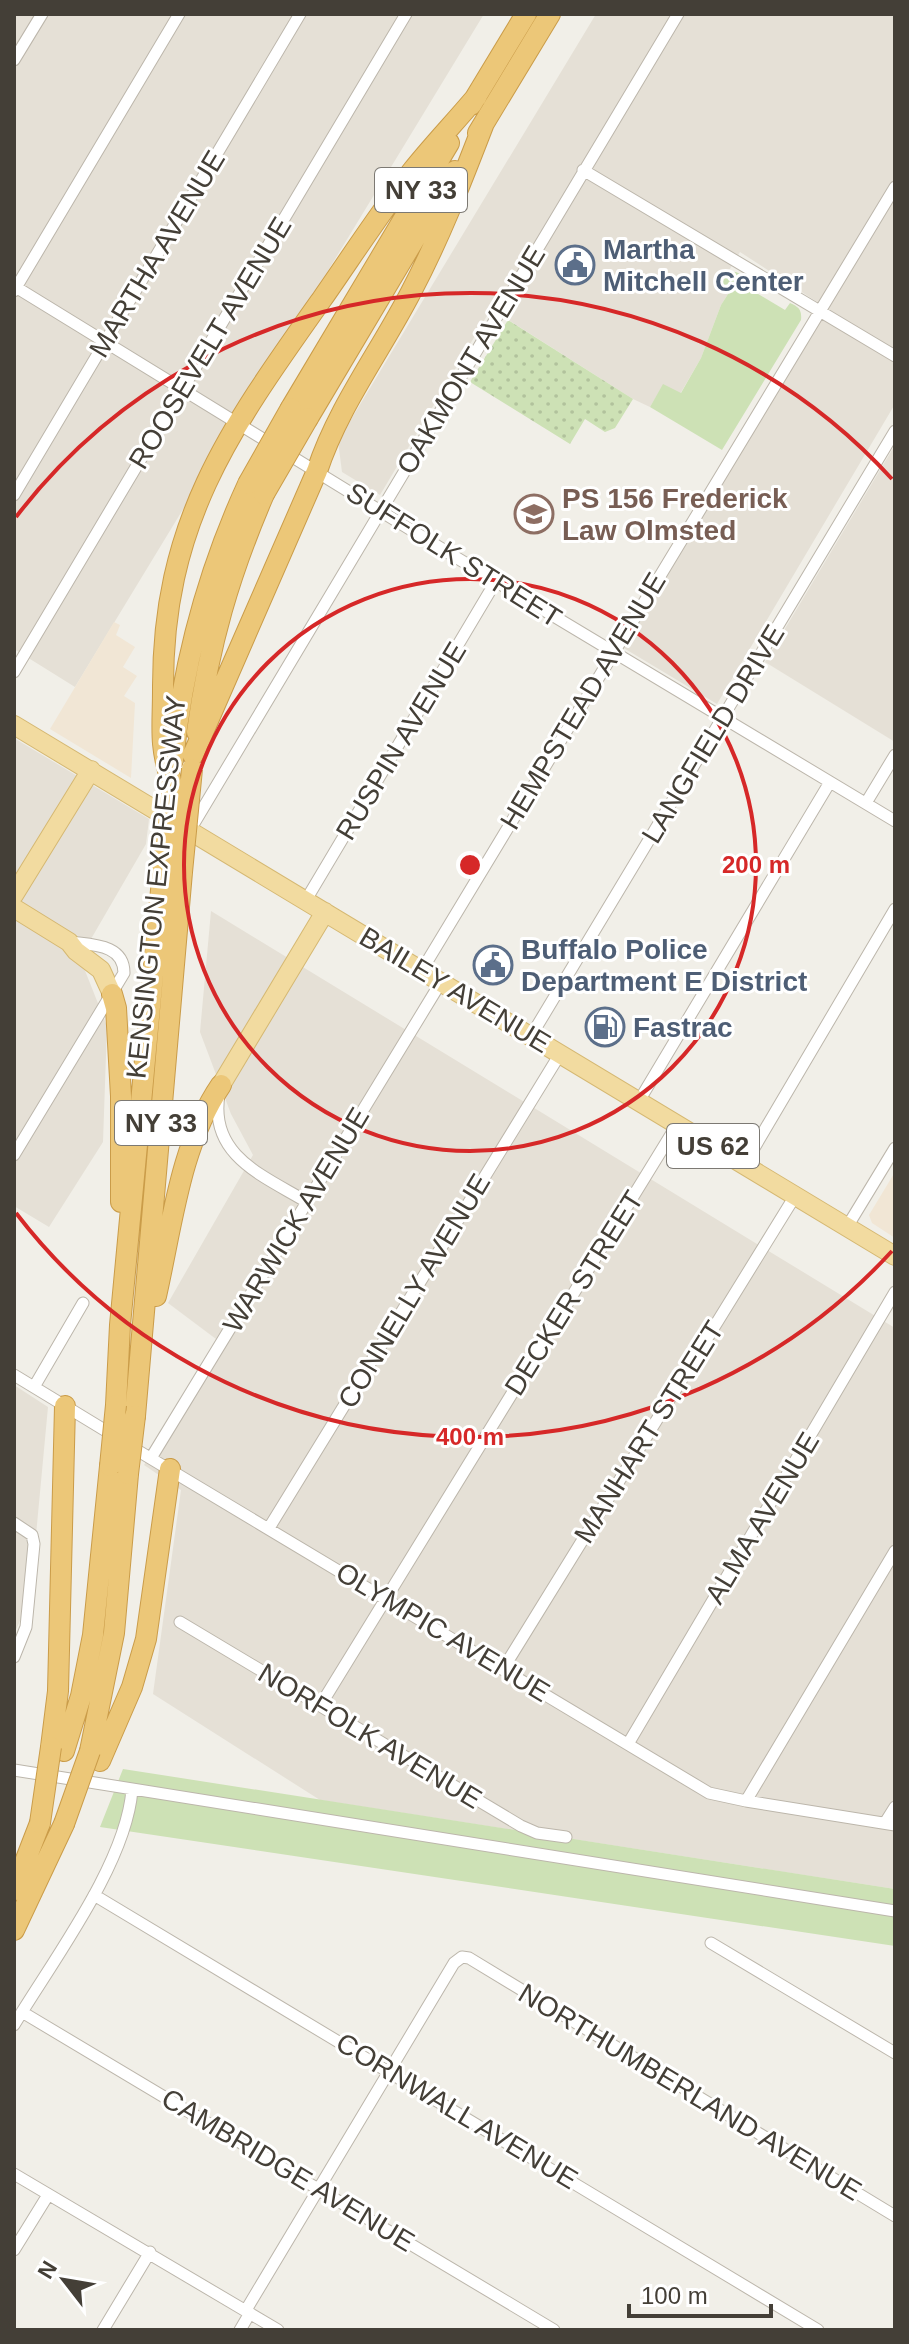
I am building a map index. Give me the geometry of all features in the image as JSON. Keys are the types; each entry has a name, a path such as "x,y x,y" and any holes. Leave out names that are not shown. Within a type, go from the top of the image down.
{"highway":[{"name":"KENSINGTON EXPRESSWAY","path":"58,1749 81,1696 119,1470 135,1416 180,758 181,697 194,633 217,556 526,14"},
{"name":"KENSINGTON EXPRESSWAY","path":"299,413 550,14"},
{"path":"180,758 162,653 177,559 200,496 237,424 273,368 413,171 477,96"},
{"path":"180,758 317,471 333,428 397,319 426,262 448,216 484,123"},
{"name":"KENSINGTON EXPRESSWAY","path":"95,1756 114,1633 119,1470 116,1405 120,1325 172,871 171,780 180,758"},
{"path":"112,994 116,1008 121,1096 120,1325"},
{"path":"139,1374 185,1167 203,1117 221,1085"},
{"path":"14,1890 40,1823 58,1749 65,1406"},
{"path":"14,1930 95,1756 132,1687 146,1639 170,1469"}],"main road":[{"name":"BAILEY AVENUE","path":"14,725 895,1256"},
{"path":"14,895 91,770"},
{"path":"14,908 69,942 101,970 112,994"},
{"path":"221,1085 325,912"}],"street":[{"path":"14,60 42,14"},
{"path":"15,288 179,14"},
{"name":"MARTHA AVENUE","path":"14,495 300,14"},
{"name":"ROOSEVELT AVENUE","path":"14,672 406,14"},
{"name":"OAKMONT AVENUE","path":"190,830 678,14"},
{"path":"583,170 895,356"},
{"name":"HEMPSTEAD AVENUE","path":"422,970 895,187"},
{"name":"SUFFOLK STREET","path":"15,288 895,821"},
{"name":"LANGFIELD DRIVE","path":"531,1036 895,431"},
{"name":"RUSPIN AVENUE","path":"306,900 496,581"},
{"path":"866,803 895,755"},
{"path":"639,1101 830,782"},
{"path":"744,1165 895,909"},
{"name":"WARWICK AVENUE","path":"151,1458 441,982"},
{"path":"14,1155 112,994"},
{"name":"CONNELLY AVENUE","path":"269,1528 560,1054"},
{"path":"221,1085 218,1121 229,1147 248,1166 307,1202"},
{"name":"DECKER STREET","path":"320,1706 677,1125"},
{"path":"847,1227 895,1148"},
{"name":"MANHART STREET","path":"503,1669 795,1196"},
{"name":"ALMA AVENUE","path":"628,1744 895,1292"},
{"path":"34,1387 83,1303"},
{"name":"OLYMPIC AVENUE","path":"14,1375 709,1793 890,1824"},
{"path":"14,1523 32,1535 34,1544 26,1627 14,1657"},
{"path":"746,1801 895,1551"},
{"name":"NORFOLK AVENUE","path":"180,1622 521,1826 537,1833 566,1837"},
{"path":"14,1770 895,1911"},
{"path":"14,2025 110,1866 123,1835 132,1790"},
{"path":"890,1824 895,1807"},
{"name":"CORNWALL AVENUE","path":"94,1895 818,2330"},
{"path":"711,1943 895,2053"},
{"name":"NORTHUMBERLAND AVENUE","path":"390,2071 457,1960 469,1958 895,2216"},
{"name":"CAMBRIDGE AVENUE","path":"22,2012 554,2330"},
{"path":"240,2330 390,2071"},
{"path":"14,2174 278,2330"},
{"path":"14,2250 48,2195"},
{"path":"103,2330 150,2252"}],"shaded area":[{"path":"14,14 484,14 75,687 14,649"},
{"path":"596,14 895,14 895,404 717,704 622,647 828,309 740,252 721,284 730,291 721,305 701,358 680,394 663,385 650,407 491,309 380,495 342,472 338,441"},
{"path":"895,445 895,742 765,662"},
{"path":"114,622 120,625 116,635 135,647 123,667 137,676 124,696 135,703 131,778 50,729"},
{"path":"14,738 149,819 146,844 80,958 107,1026 103,1142 49,1227 14,1206"},
{"path":"211,911 895,1328 895,1889 320,1800 153,1694 181,1490 144,1465 216,1339 168,1303 253,1155 231,1114 200,1032"},
{"path":"895,1172 895,1238 872,1223 869,1215"},
{"path":"14,1385 48,1407 30,1599 14,1634"}],"green space":[{"path":"728,272 744,276 740,283 785,310 790,303 796,306 801,320 722,450 650,407 663,384 681,393 701,358 721,305 730,291 721,285"},
{"path":"508,320 633,399 615,428 605,432 585,419 570,444 470,382"},
{"path":"123,1769 895,1889 895,1946 100,1827"}],"place":[{"name":"Martha Mitchell Center","path":"575,265"},
{"name":"PS 156 Frederick Law Olmsted","path":"534,514"},
{"name":"Buffalo Police Department E District","path":"493,965"},
{"name":"Fastrac","path":"605,1027"}]}
